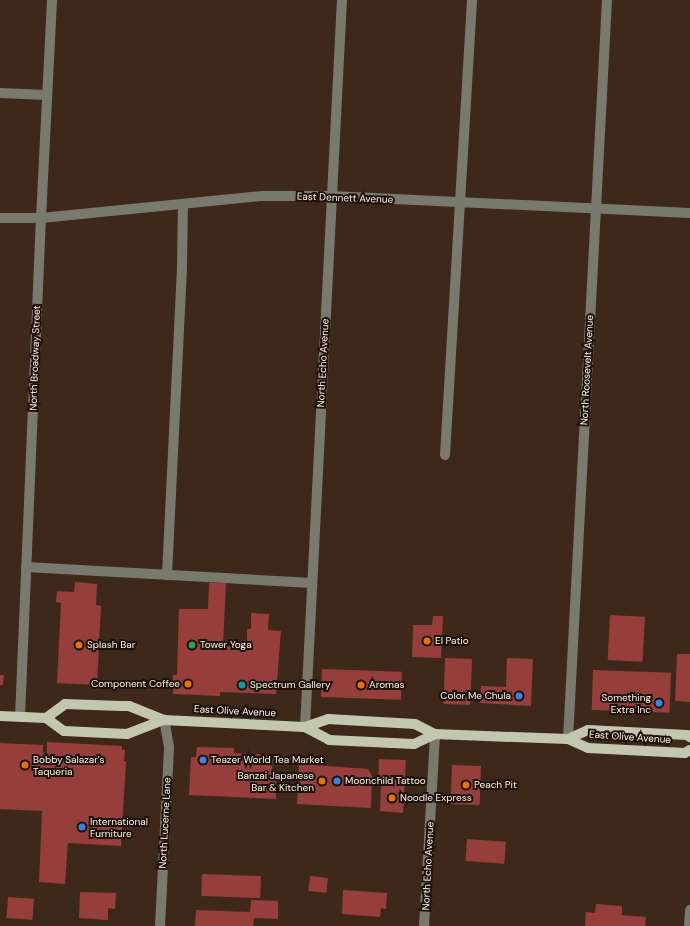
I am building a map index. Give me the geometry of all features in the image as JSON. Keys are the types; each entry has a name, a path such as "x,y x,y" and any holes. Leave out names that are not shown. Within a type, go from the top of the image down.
{"main road":[{"name":"East Olive Avenue","path":"164,720 127,734 64,731 46,718 65,704 130,706 164,720 305,727 328,719 415,724 435,734 568,739 588,748 686,753 690,750"},
{"path":"0,716 46,718"},
{"name":"East Olive Avenue","path":"305,727 329,740 414,744 435,734"},
{"name":"East Olive Avenue","path":"568,739 588,730 687,734 690,737"}],"street":[{"name":"North Broadway Street","path":"20,716 41,218 52,0"},
{"name":"North Echo Avenue","path":"305,727 342,0"},
{"path":"445,455 472,0"},
{"name":"North Roosevelt Avenue","path":"568,739 606,0"},
{"path":"0,93 47,95"},
{"name":"East Dennett Avenue","path":"0,218 41,218 263,196 331,196 690,213"},
{"path":"167,575 182,266 183,204"},
{"path":"26,567 312,583"},
{"name":"North Lucerne Lane","path":"160,926 169,747 164,720"},
{"name":"North Echo Avenue","path":"424,926 435,734"},
{"path":"689,926 690,910"}],"building":[{"name":"Splash Bar","path":"75,582 97,584 96,605 101,606 97,685 57,683 61,603 56,602 57,591 74,592"},
{"path":"209,583 226,583 223,646 247,647 247,629 251,629 251,613 269,614 268,630 281,631 276,694 220,692 220,696 173,694 173,675 177,675 179,609 208,609"},
{"path":"610,615 645,617 643,662 608,660"},
{"name":"El Patio","path":"433,616 443,616 441,658 412,657 413,625 432,625"},
{"path":"677,654 690,654 690,702 675,701"},
{"path":"445,658 472,659 470,705 443,704"},
{"path":"507,658 533,659 531,706 480,703 481,686 506,687"},
{"name":"Aromas","path":"322,669 402,672 401,700 321,697"},
{"path":"593,670 671,673 670,713 592,710"},
{"path":"0,675 4,675 3,684 0,686"},
{"name":"International Furniture","path":"47,742 122,746 122,750 125,750 124,761 126,761 121,846 68,843 65,884 39,882 42,811 0,809 0,743 43,745 43,753 46,754 45,757 47,757"},
{"path":"197,747 234,748 234,753 273,755 272,772 276,773 276,799 189,795 191,757 196,757"},
{"name":"Noodle Express","path":"379,759 406,760 403,813 380,811 381,784 378,784"},
{"path":"299,764 368,769 372,776 371,808 297,804"},
{"name":"Peach Pit","path":"452,765 481,766 480,805 451,804"},
{"path":"467,839 506,842 504,864 465,861"},
{"path":"202,874 261,876 260,898 201,896"},
{"path":"310,876 328,878 326,893 308,891"},
{"path":"343,890 387,893 386,909 381,908 380,917 342,914"},
{"path":"80,892 116,893 115,909 108,908 108,920 79,918"},
{"path":"8,897 34,899 32,920 7,918"},
{"path":"251,900 278,901 278,919 254,918 253,926 195,926 196,910 250,912"},
{"path":"596,904 622,906 622,915 646,917 645,926 585,926 586,912 595,913"}],"place":[{"name":"El Patio","path":"427,641"},
{"name":"Splash Bar","path":"79,645"},
{"name":"Tower Yoga","path":"192,645"},
{"name":"Component Coffee","path":"188,684"},
{"name":"Spectrum Gallery","path":"242,685"},
{"name":"Aromas","path":"361,685"},
{"name":"Color Me Chula","path":"519,696"},
{"name":"Something Extra Inc","path":"659,703"},
{"name":"Teazer World Tea Market","path":"203,760"},
{"name":"Bobby Salazar's Taqueria","path":"25,765"},
{"name":"Banzai Japanese Bar & Kitchen","path":"322,781"},
{"name":"Moonchild Tattoo","path":"337,781"},
{"name":"Peach Pit","path":"466,785"},
{"name":"Noodle Express","path":"392,798"},
{"name":"International Furniture","path":"82,827"}]}
